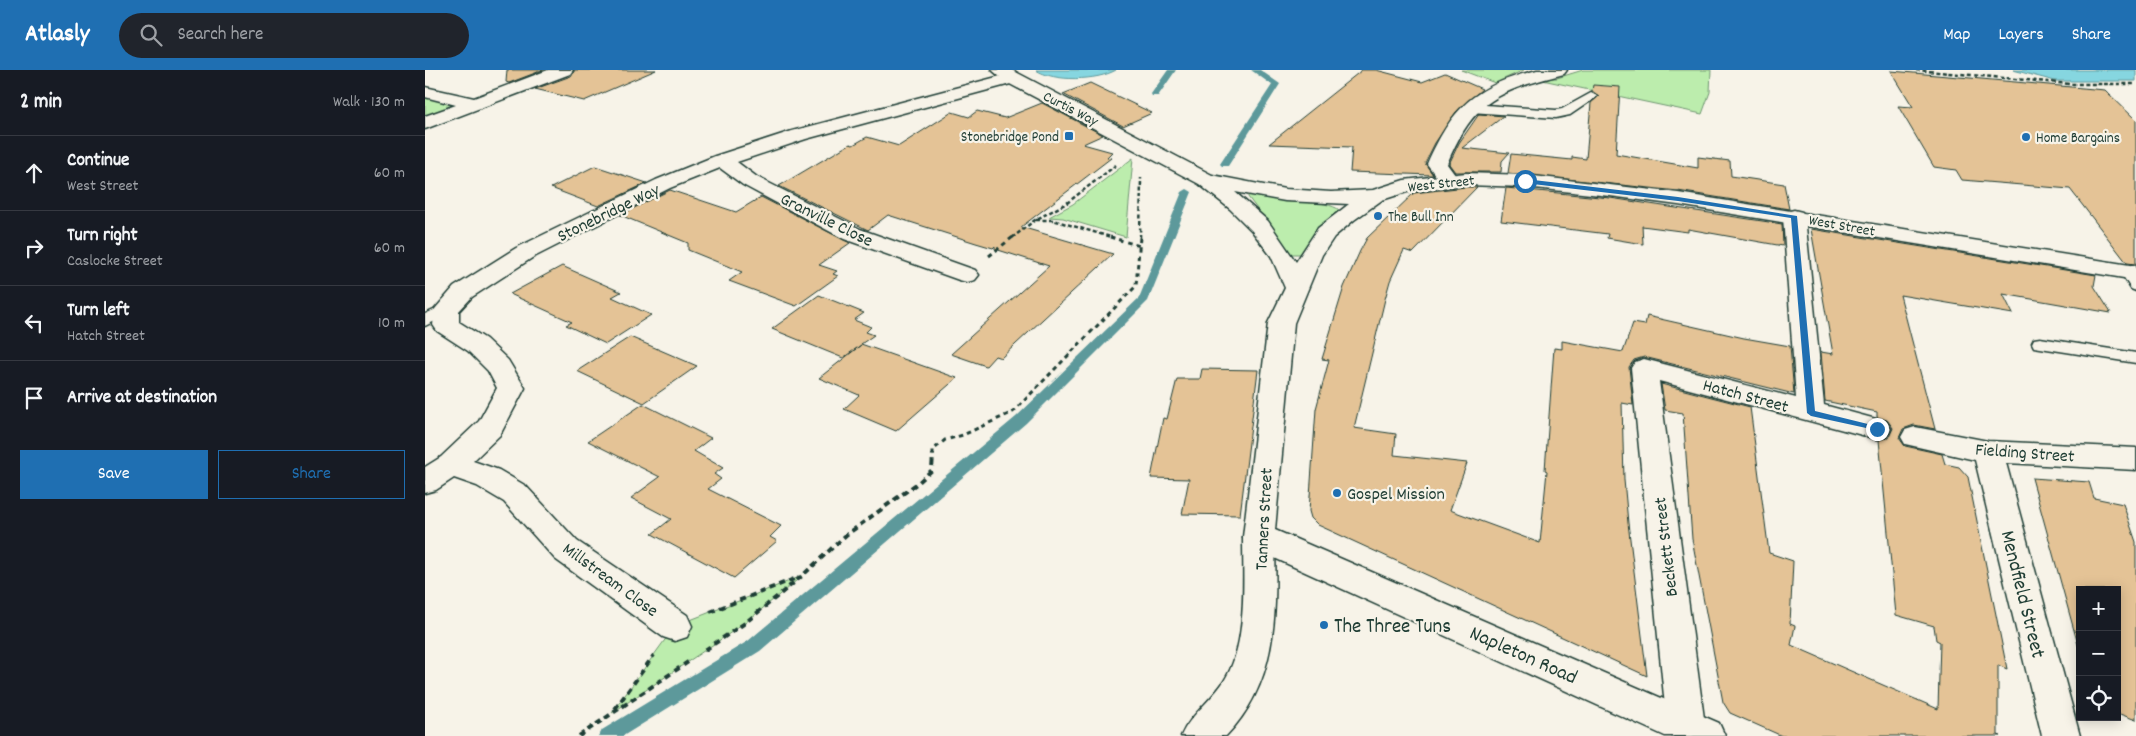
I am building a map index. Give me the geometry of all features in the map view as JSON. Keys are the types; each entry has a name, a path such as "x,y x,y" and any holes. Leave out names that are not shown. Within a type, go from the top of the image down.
{"street":[{"path":"425,123 564,70"},
{"path":"1448,179 1437,164 1445,144 1457,123 1471,108 1483,97 1503,86 1527,77 1558,70"},
{"name":"Curtis Way","path":"1007,74 1206,180"},
{"name":"Stonebridge Way","path":"447,309 463,292 524,253 663,184 722,160 799,135 1007,74"},
{"path":"425,92 475,104"},
{"name":"Granville Close","path":"722,160 750,181 852,234 967,274"},
{"name":"West Street","path":"1297,289 1311,255 1326,233 1346,215 1375,196 1404,186 1448,179 1525,181 1678,199 1794,217 2133,277"},
{"path":"1206,180 1285,195 1331,198 1375,196"},
{"path":"1206,180 1238,204 1260,226 1282,256 1297,289"},
{"path":"1794,217 1811,413"},
{"name":"Tanners Street","path":"1199,736 1209,728 1238,691 1253,659 1259,630 1259,537 1281,323 1297,289"},
{"path":"425,482 451,465 491,428 511,388 499,366 477,346 447,325 447,309"},
{"name":"Hatch Street","path":"1644,368 1877,429"},
{"name":"Beckett Street","path":"1644,368 1696,731"},
{"name":"Fielding Street","path":"1915,437 1988,452 2136,459"},
{"name":"Mendfield Street","path":"1988,452 2061,736"},
{"name":"Millstream Close","path":"451,465 487,478 515,494 566,550 675,626"},
{"name":"Napleton Road","path":"1259,537 1696,731"}],"lane":[{"path":"1471,108 1556,114 1566,112 1591,96"},
{"path":"425,321 447,309"},
{"path":"2040,343 2136,358"}],"path":[{"path":"1916,70 2070,84 2136,84"},
{"path":"967,274 1035,220 1067,203 1142,145"},
{"path":"699,654 745,623 802,576 846,535 919,482 932,470 933,450 945,440 963,435 1013,412 1136,286 1140,246 1142,145"},
{"path":"1035,220 1053,220 1140,246"},
{"path":"579,736 691,659"}],"green space":[{"path":"1461,70 1524,70 1495,83"},
{"path":"1583,70 1711,70 1710,92 1702,114 1533,78 1557,78"},
{"path":"425,92 475,104 425,123"},
{"path":"1133,158 1126,237 1063,218 1049,217 1073,204"},
{"path":"1253,194 1324,204 1339,210 1317,229 1300,254 1291,254 1248,197 1248,195"},
{"path":"802,576 745,623 612,713 675,626"}],"water":[{"name":"Stonebridge Pond","path":"1036,70 1116,70 1108,74 1076,79 1053,77"},
{"path":"2013,70 2136,70 2136,81 2055,81"}],"building":[{"path":"507,70 543,70 509,83 506,82"},
{"path":"575,70 656,70 584,101 535,89 571,76"},
{"path":"1362,70 1376,70 1422,82 1445,73 1482,89 1456,112 1435,143 1425,163 1433,175 1350,172 1352,147 1269,144"},
{"name":"Home Bargains","path":"1891,71 2105,90 2136,120 2136,264 2127,263 2070,189 1962,180 1956,170 1934,167 1898,106 1913,107"},
{"path":"1090,83 1152,113 1123,126 1063,94"},
{"path":"1593,85 1620,87 1616,154 1698,168 1698,157 1730,161 1731,176 1784,184 1789,209 1678,191 1508,173 1511,154 1572,160 1572,157 1586,159 1591,103 1599,96 1592,91"},
{"path":"1042,103 1103,135 1083,144 1112,152 1107,157 1111,158 1021,227 1113,254 1001,358 995,356 986,366 951,354 1049,266 995,249 995,246 993,248 888,215 868,230 779,186 850,144 853,145 867,137 899,146 952,112 969,117 977,111 1005,118"},
{"path":"1479,114 1504,116 1462,148 1509,153 1502,161 1501,172 1455,172 1449,164 1459,143"},
{"path":"595,166 647,183 598,206 551,188"},
{"path":"1477,187 1413,253 1404,250 1390,281 1354,428 1396,434 1394,455 1467,463 1450,510 1540,543 1547,471 1545,470 1554,348 1562,349 1562,341 1623,352 1633,323 1645,325 1647,316 1744,338 1790,346 1794,394 1644,357 1634,360 1629,367 1633,405 1622,403 1624,480 1647,676 1318,525 1311,518 1309,511 1316,409 1329,360 1322,359 1344,287 1360,251 1367,238 1414,193"},
{"path":"1506,188 1610,198 1782,224 1783,246 1688,229 1688,232 1642,226 1643,244 1607,238 1608,234 1501,221"},
{"path":"670,190 736,212 761,197 850,243 819,265 837,271 833,274 838,276 796,306 729,281 742,272 688,250 688,243 620,215"},
{"path":"1811,229 2096,275 2094,286 2111,313 2003,294 2013,314 1900,295 1935,429 1914,425 1903,429 1899,438 1905,446 1942,454 1945,464 1959,467 1968,477 2007,669 1998,665 1998,735 2001,736 1782,736 1730,713 1723,702 1692,539 1683,413 1665,410 1661,384 1750,407 1769,553 1793,561 1790,624 1795,626 1791,645 1938,709 1940,642 1936,640 1934,626 1896,615 1879,440 1889,437 1893,428 1887,420 1877,417 1877,412 1825,401 1821,352 1833,354"},
{"path":"562,266 621,292 612,297 651,315 606,344 566,325 572,322 510,294"},
{"path":"819,295 864,313 854,320 871,327 866,332 874,335 861,344 957,378 896,431 844,409 859,395 819,378 861,345 843,358 772,329"},
{"path":"630,337 697,366 644,403 577,371"},
{"path":"1202,369 1258,370 1240,515 1182,514 1189,479 1151,478 1163,418 1167,419 1177,379 1200,379"},
{"path":"643,404 711,438 694,451 723,468 714,474 721,479 708,489 781,526 770,537 777,541 734,578 652,534 671,519 631,498 660,477 588,441"},
{"path":"2032,478 2089,482 2094,498 2123,504 2136,542 2136,720 2121,714 2121,586 2076,586 2076,638"}],"waterway":[{"path":"1155,94 1172,70"},
{"path":"1225,164 1276,84 1255,70"},
{"path":"608,736 754,646 1021,420 1144,299 1187,192"}],"place":[{"name":"Stonebridge Pond","path":"1069,136"},
{"name":"Home Bargains","path":"2026,137"},
{"name":"The Bull Inn","path":"1378,216"},
{"name":"Gospel Mission","path":"1337,493"},
{"name":"The Three Tuns","path":"1324,625"}],"route":[{"path":"1525,181 1678,199 1794,217 1811,413 1877,429"}]}
